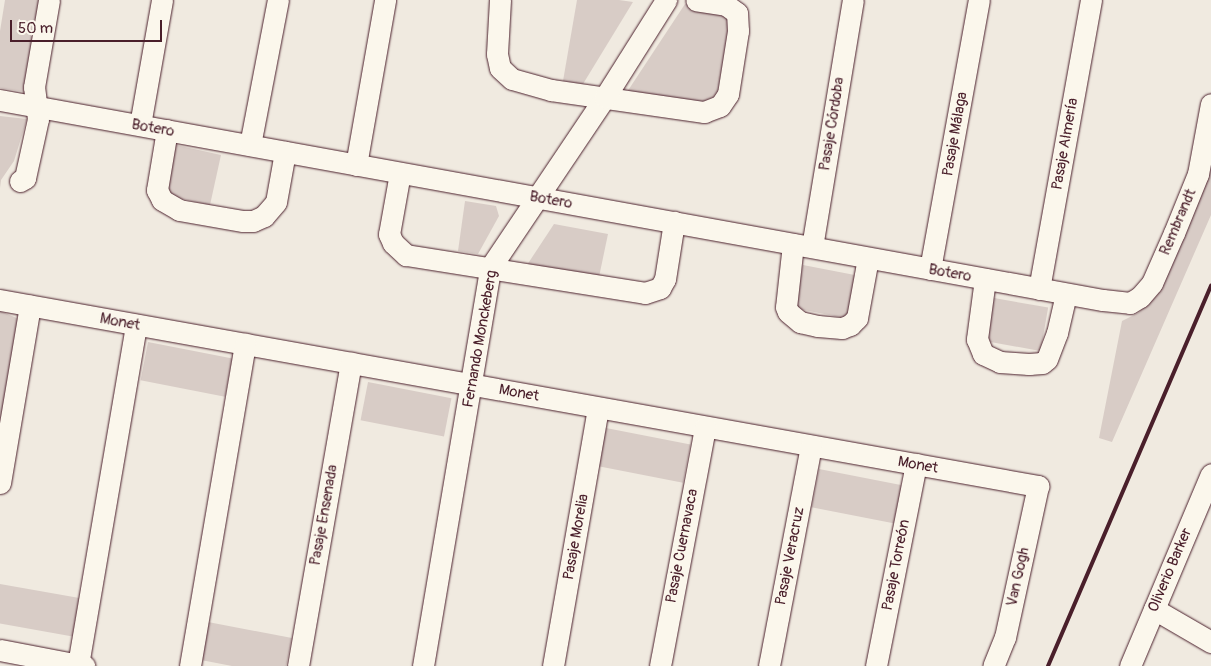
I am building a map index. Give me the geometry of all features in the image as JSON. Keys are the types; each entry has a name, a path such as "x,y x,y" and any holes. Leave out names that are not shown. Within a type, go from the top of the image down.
{"street":[{"path":"20,181 25,178 38,119 34,88 49,0"},
{"path":"140,125 162,0"},
{"path":"250,145 278,0"},
{"path":"356,165 386,0"},
{"path":"500,0 497,54 500,68 512,79 551,90 704,112 720,106 728,94 738,31 737,13 726,5 696,0"},
{"name":"Fernando Monckeberg","path":"423,666 472,385 490,268 605,97 666,0"},
{"name":"Pasaje Córdoba","path":"852,0 802,246 786,307 788,312 800,322 818,326 842,328 850,325 856,318 868,258"},
{"name":"Pasaje Málaga","path":"930,269 979,0"},
{"name":"Pasaje Almería","path":"1039,289 1091,0"},
{"name":"Botero","path":"0,100 1103,300"},
{"name":"Rembrandt","path":"1103,300 1130,303 1140,297 1152,283 1198,174 1211,104"},
{"path":"167,130 157,190 162,200 179,210 243,221 253,221 264,216 276,202 285,152"},
{"path":"400,173 390,234 393,243 406,255 645,293 660,288 665,279 674,222"},
{"path":"985,279 977,340 983,354 1000,362 1029,364 1042,363 1047,359 1057,333 1066,294"},
{"name":"Monet","path":"0,300 1038,486"},
{"path":"0,483 30,306"},
{"path":"0,650 81,666 136,325"},
{"path":"190,666 245,344"},
{"name":"Pasaje Ensenada","path":"298,666 351,364"},
{"name":"Pasaje Morelia","path":"553,666 598,408"},
{"name":"Pasaje Cuernavaca","path":"660,666 705,427"},
{"name":"Pasaje Veracruz","path":"769,666 811,446"},
{"name":"Pasaje Torreón","path":"876,666 916,464"},
{"name":"Oliverio Barker","path":"1130,666 1211,474"},
{"name":"Van Gogh","path":"993,666 1005,637 1038,486"},
{"path":"1154,609 1211,642"}],"shaded area":[{"path":"5,0 40,0 25,92 0,88 0,31"},
{"path":"577,0 633,2 583,84 563,81"},
{"path":"685,4 722,13 730,22 717,95 701,103 627,92"},
{"path":"0,116 27,119 14,161 1,180 0,188"},
{"path":"176,145 221,155 210,205 173,197 167,189"},
{"path":"1211,145 1211,215 1112,442 1099,438 1122,321 1138,313 1157,295 1207,172"},
{"path":"465,201 496,206 499,216 478,254 458,251"},
{"path":"554,224 608,234 599,277 527,265"},
{"path":"803,265 856,275 848,318 795,308"},
{"path":"994,298 1048,308 1041,351 986,341"},
{"path":"0,311 19,319 0,423"},
{"path":"148,342 232,358 225,397 141,380"},
{"path":"368,382 451,398 444,437 361,420"},
{"path":"606,428 690,444 683,483 599,466"},
{"path":"819,469 903,485 896,524 812,507"},
{"path":"0,584 81,598 74,637 0,624"},
{"path":"208,622 292,638 286,666 232,666 201,660"}],"railway":[{"path":"1048,666 1211,285"}]}
